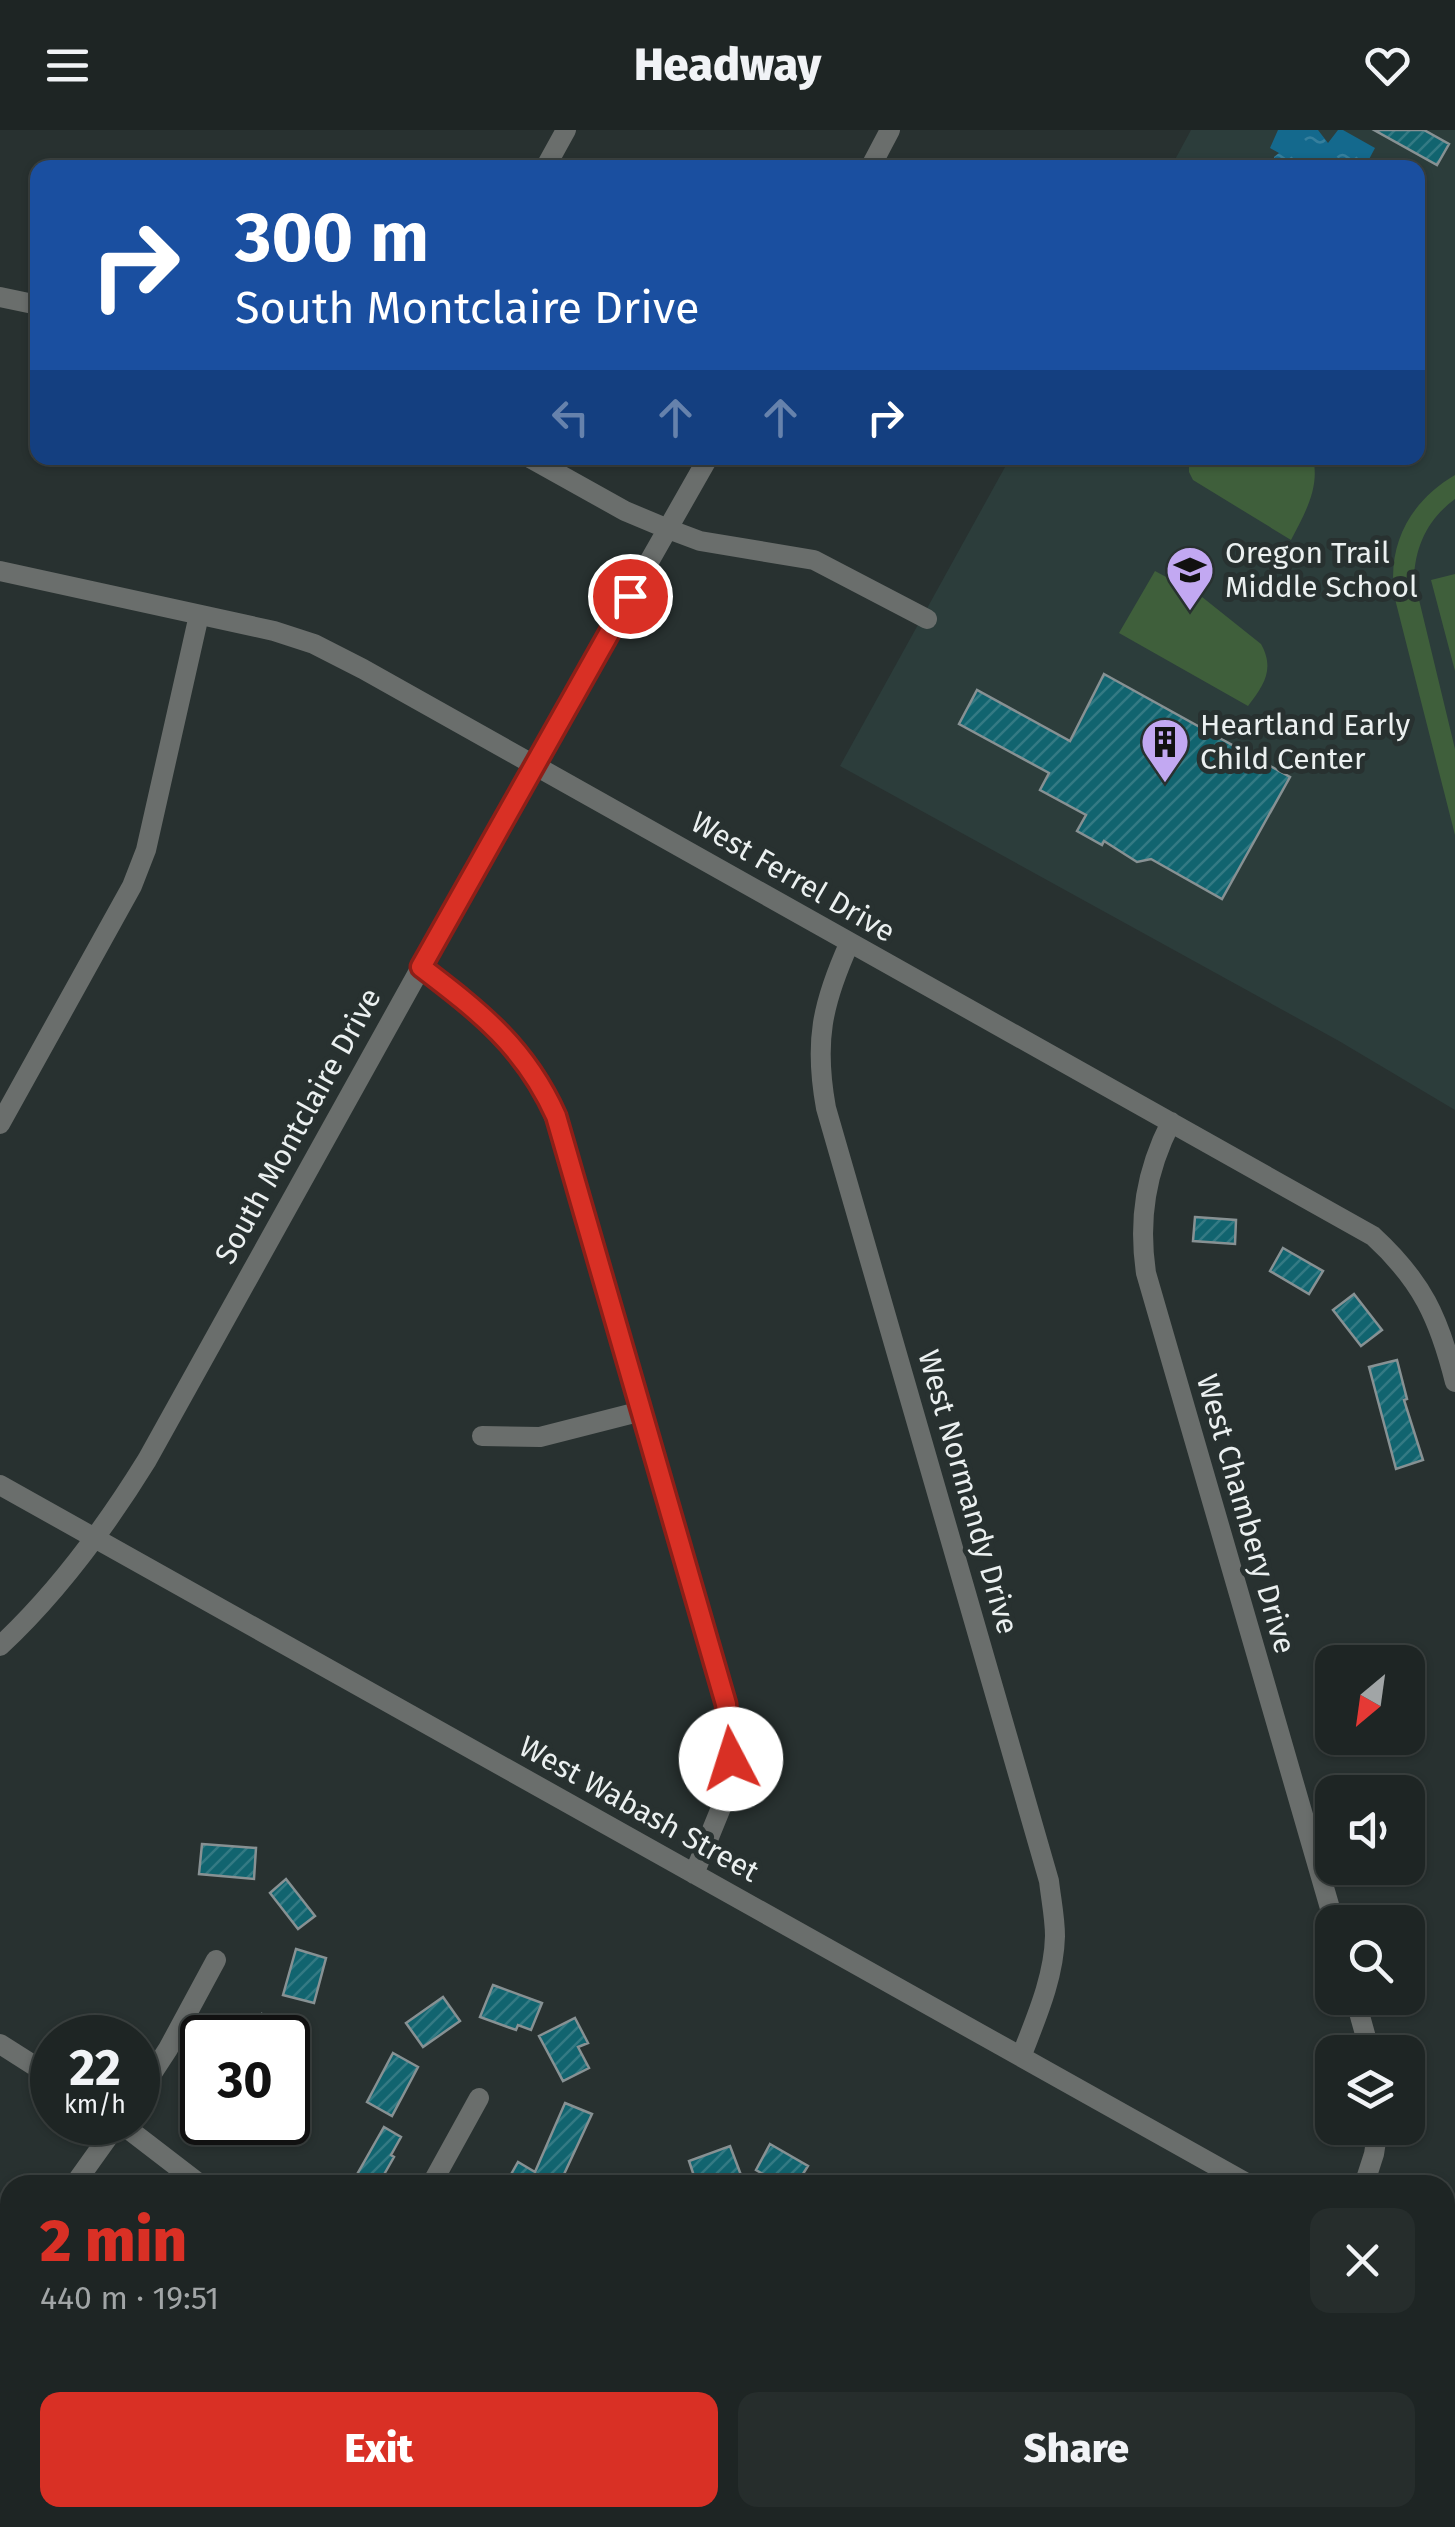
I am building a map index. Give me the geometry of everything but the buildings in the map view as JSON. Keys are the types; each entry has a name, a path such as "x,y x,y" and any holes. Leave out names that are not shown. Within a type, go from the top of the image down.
{"street":[{"path":"549,160 566,130"},
{"path":"874,160 890,130"},
{"path":"0,297 30,303"},
{"path":"543,465 625,511 668,529 700,540 814,560 928,619"},
{"name":"South Montclaire Drive","path":"0,1646 57,1587 96,1538 147,1460 704,465"},
{"name":"West Ferrel Drive","path":"0,572 274,631 314,644 534,764 1373,1236 1398,1258 1431,1305 1444,1336 1455,1382"},
{"path":"0,1124 132,886 146,850 199,615"},
{"name":"West Normandy Drive","path":"849,944 832,981 820,1033 820,1073 826,1108 1049,1881 1054,1954 1046,1990 1022,2057"},
{"path":"421,967 510,1040 547,1096 572,1167 731,1728 727,1793 694,1874"},
{"name":"West Chambery Drive","path":"1171,1122 1153,1162 1145,1198 1142,1234 1146,1273 1329,1905"},
{"path":"482,1436 540,1437 642,1411"},
{"name":"West Wabash Street","path":"0,1484 1232,2175"},
{"path":"160,2061 216,1960"},
{"path":"0,2044 30,2063"},
{"path":"437,2175 479,2098"},
{"path":"81,2175 103,2145"},
{"path":"148,2145 187,2175"},
{"path":"1367,2175 1375,2145"}],"shaded area":[{"name":"Oregon Trail Middle School","path":"1191,130 1455,130 1455,1110 1339,1041 840,766 1006,465 1425,465 1425,160 1175,160"}],"green space":[{"path":"1189,465 1314,465 1315,469 1313,490 1291,540 1193,480"},
{"path":"1455,475 1455,499 1437,515 1425,534 1414,579 1455,749 1455,835 1393,580 1404,527 1425,498"},
{"path":"1155,571 1168,578 1172,573 1261,644 1267,661 1266,676 1248,706 1119,633"},
{"path":"1455,574 1455,671 1431,580"}],"water":[{"path":"1278,130 1318,130 1328,143 1338,130 1343,130 1375,148 1369,160 1274,160 1279,153 1270,148"}],"place":[{"name":"Oregon Trail Middle School","path":"1190,612"},
{"name":"Heartland Early Child Center","path":"1165,784"}],"route":[{"path":"630,596 421,967 510,1040 536,1076 556,1116 726,1704 731,1759"}]}
